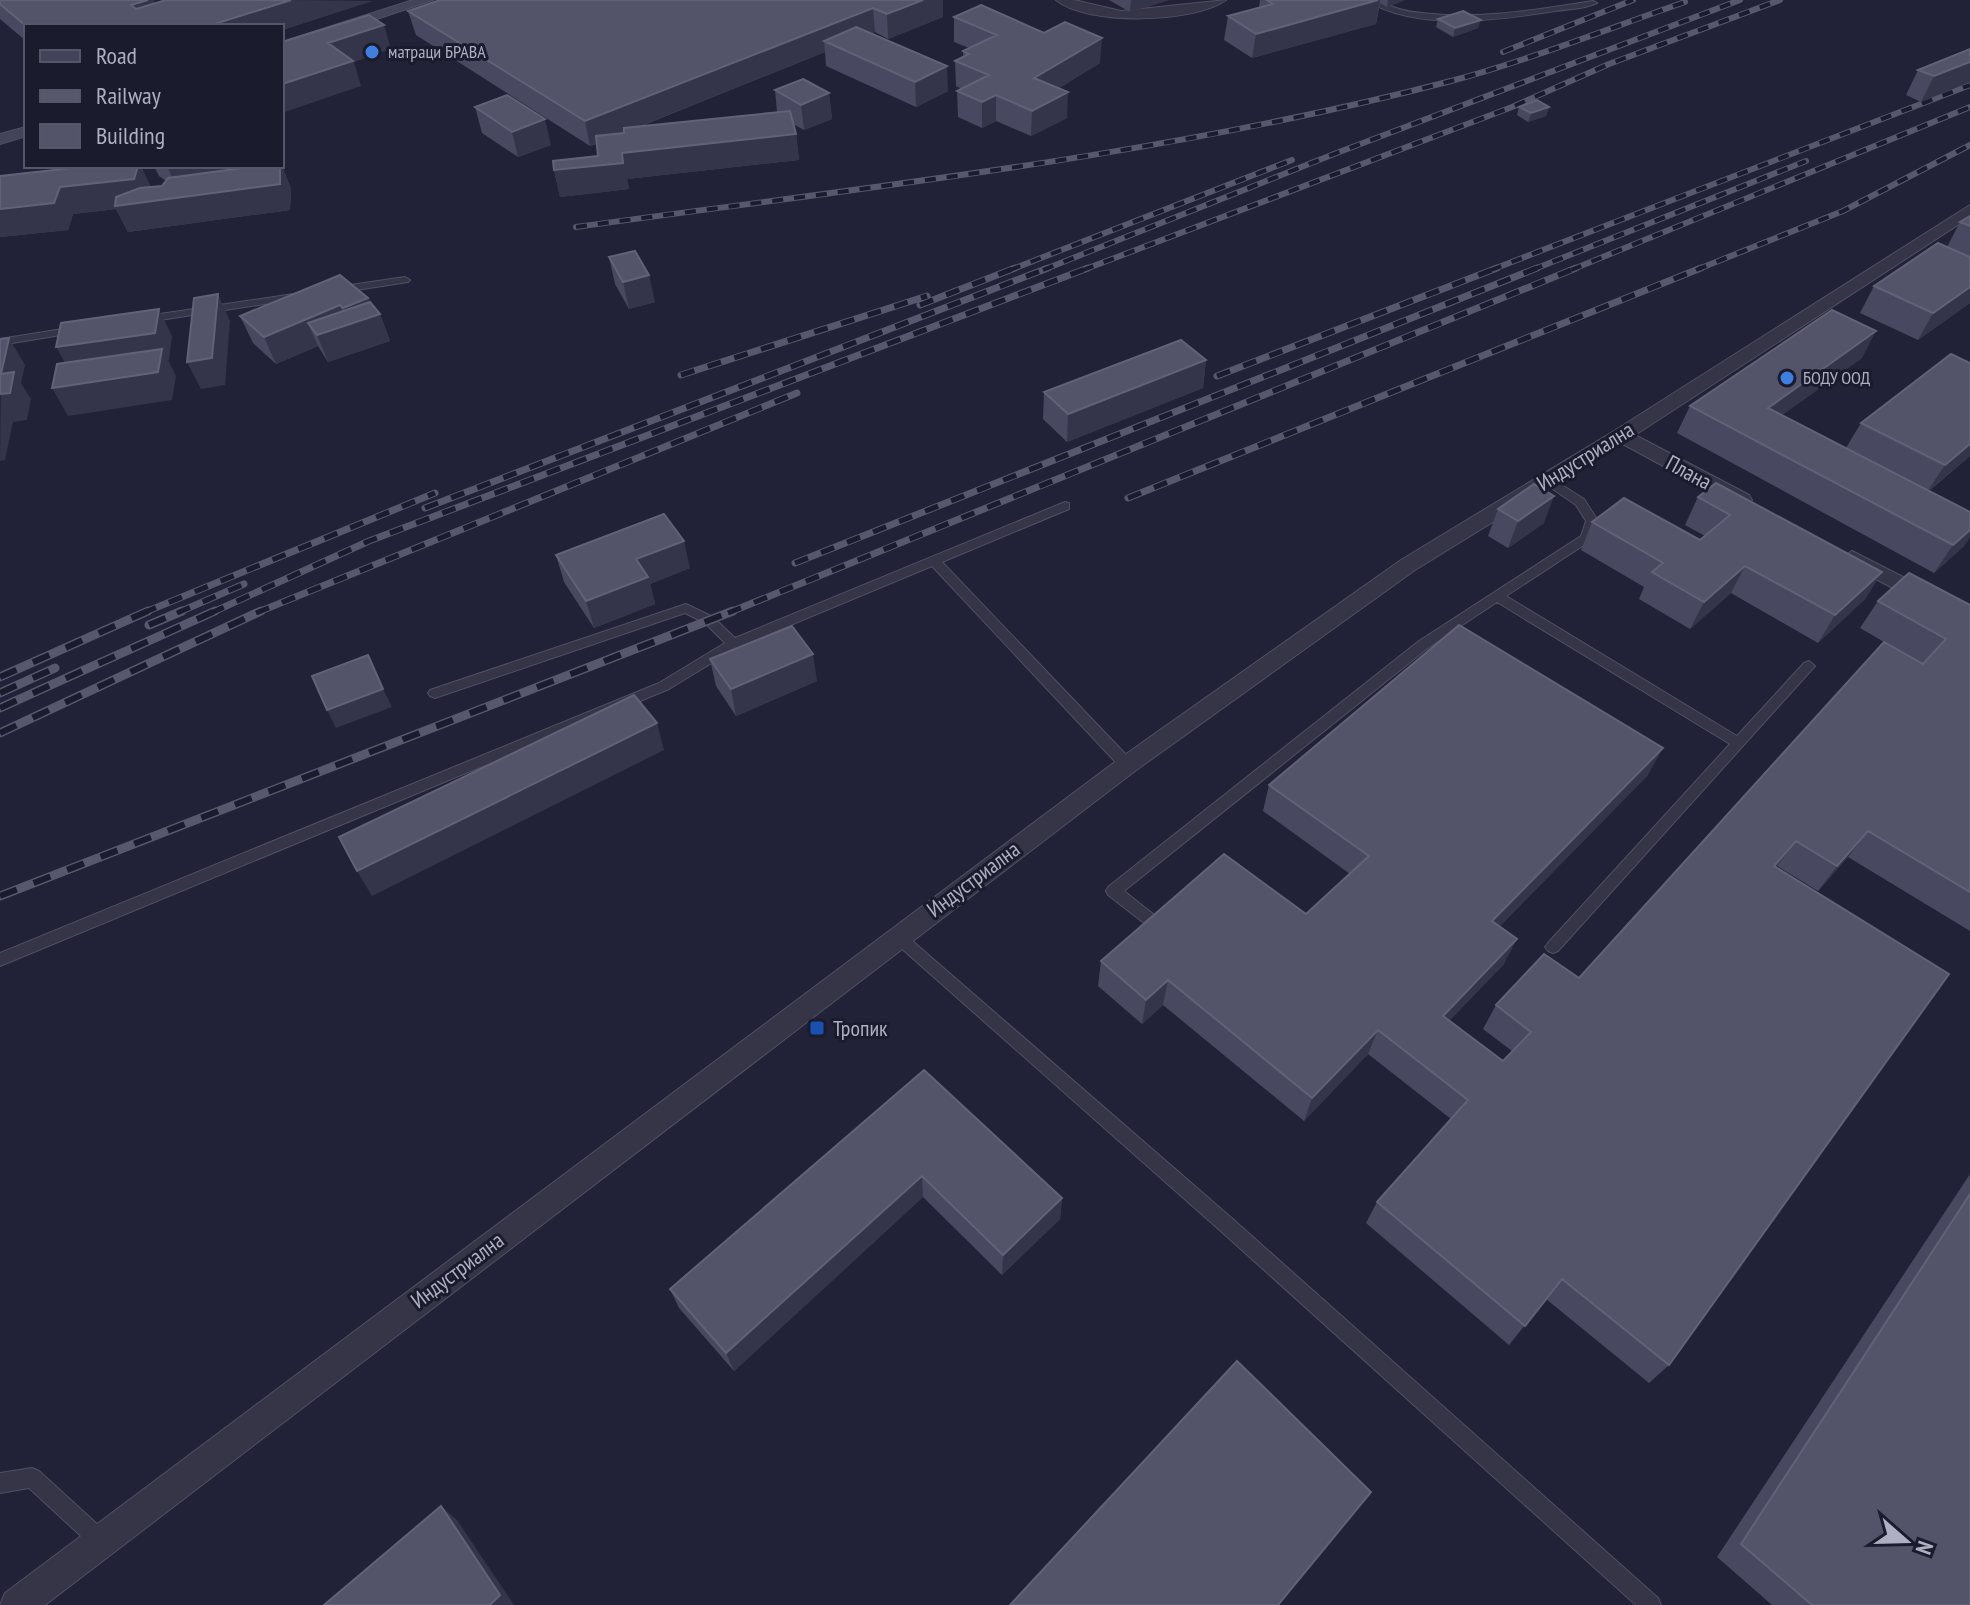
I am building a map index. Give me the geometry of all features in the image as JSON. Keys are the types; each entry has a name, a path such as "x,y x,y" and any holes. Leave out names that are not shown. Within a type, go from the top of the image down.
{"main road":[{"path":"284,46 426,0"},
{"path":"0,139 24,132"}],"street":[{"path":"1063,0 1084,11 1115,18 1148,17 1219,0"},
{"name":"Индустриална","path":"17,1605 897,936 1127,765 1408,565 1920,250 1970,210"},
{"name":"Плана","path":"1621,435 1760,509"},
{"path":"1830,546 1970,620"}],"lane":[{"path":"1370,0 1391,12 1451,16 1536,12 1593,3"},
{"path":"329,292 405,280"},
{"path":"130,322 314,294"},
{"path":"0,342 84,329"},
{"path":"1162,929 1113,891 1424,644 1499,598 1586,538 1592,521 1580,502 1548,480"},
{"path":"0,960 664,686 733,644 1065,506"},
{"path":"934,560 1127,765"},
{"path":"1499,598 1738,743"},
{"path":"435,693 686,608 709,620 733,644"},
{"path":"1553,947 1809,666"},
{"path":"897,936 1241,1238 1651,1605"},
{"path":"0,1483 32,1478 101,1541"}],"building":[{"path":"0,0 148,0 131,5 136,9 166,0 291,0 214,24 24,24 0,4"},
{"path":"440,0 923,0 887,14 873,8 585,121 408,11"},
{"path":"1267,0 1378,0 1256,34 1228,16 1273,4"},
{"path":"981,5 1044,33 1065,22 1102,38 1034,78 1068,92 1032,111 996,95 982,102 957,91 989,75 955,61 969,54 963,51 997,35 954,17"},
{"path":"1463,11 1481,20 1455,28 1438,19"},
{"path":"369,15 384,25 328,43 353,61 284,83 284,41"},
{"path":"856,27 947,66 915,82 824,41"},
{"path":"1970,49 1970,62 1934,76 1918,70"},
{"path":"803,79 829,93 801,105 775,90"},
{"path":"507,95 545,119 512,132 475,107"},
{"path":"1537,100 1549,107 1531,113 1519,107"},
{"path":"790,111 796,134 622,153 623,163 554,170 553,161 598,156 596,136 624,133 624,128"},
{"path":"72,168 137,168 134,179 60,187 54,203 0,209 0,176"},
{"path":"243,168 280,168 280,184 115,206 116,197 140,188 162,186 168,178"},
{"path":"1970,216 1970,226 1960,222"},
{"path":"1938,243 1970,257 1970,287 1933,313 1874,286"},
{"path":"635,251 649,275 623,282 609,257"},
{"path":"340,275 368,298 343,308 340,305 264,337 240,316"},
{"path":"218,294 212,358 187,362 194,298"},
{"path":"370,302 380,314 317,335 308,323"},
{"path":"159,309 155,333 56,347 61,323"},
{"path":"1832,310 1876,331 1768,408 1970,512 1970,530 1953,545 1690,406"},
{"path":"9,338 1,374 14,372 10,393 0,394 0,339"},
{"path":"1181,340 1206,360 1068,414 1044,392"},
{"path":"162,349 158,372 52,388 57,364"},
{"path":"1951,354 1970,363 1970,444 1945,465 1861,423"},
{"path":"1716,483 1882,572 1835,615 1745,566 1704,602 1652,572 1663,563 1592,522 1624,498 1700,540 1730,515 1698,497"},
{"path":"1534,484 1554,496 1518,521 1498,509"},
{"path":"664,514 684,541 636,559 648,577 586,601 556,555"},
{"path":"1909,573 1970,605 1970,892 1868,831 1837,866 1796,841 1774,866 1949,974 1669,1365 1562,1279 1525,1326 1377,1202 1468,1100 1378,1030 1312,1098 1168,980 1146,1000 1101,961 1224,854 1306,914 1369,856 1269,785 1459,625 1663,748 1492,921 1517,939 1443,1016 1503,1061 1531,1032 1496,1005 1544,954 1579,978 1884,642 1923,664 1946,639 1878,601"},
{"path":"792,626 813,654 731,689 710,659"},
{"path":"368,655 383,689 327,710 312,676"},
{"path":"634,695 657,723 357,871 339,837"},
{"path":"924,1070 1062,1198 1003,1255 922,1176 726,1353 670,1289"},
{"path":"1970,1194 1970,1605 1812,1605 1741,1544"},
{"path":"1237,1361 1371,1492 1278,1605 1010,1605"},
{"path":"441,1506 500,1595 490,1605 324,1605"}],"railway":[{"path":"1503,52 1633,0"},
{"path":"1043,270 1334,154 1740,0"},
{"path":"1083,270 1512,107 1609,64 1780,0"},
{"path":"576,227 1015,167 1234,130 1481,73 1685,2"},
{"path":"1491,270 1970,85"},
{"path":"1571,270 1970,107"},
{"path":"1696,270 1843,211 1970,145"},
{"path":"1010,270 1292,160"},
{"path":"1532,270 1806,161"},
{"path":"920,305 1015,268"},
{"path":"425,508 1048,268"},
{"path":"211,613 369,541 1088,268"},
{"path":"1217,376 1497,268"},
{"path":"795,563 1537,268"},
{"path":"731,612 1576,268"},
{"path":"1128,498 1701,268"},
{"path":"681,375 927,296"},
{"path":"256,613 797,393"},
{"path":"143,613 435,493"},
{"path":"177,613 244,584"},
{"path":"0,677 148,611"},
{"path":"149,625 182,611"},
{"path":"0,708 215,611"},
{"path":"0,733 261,611"},
{"path":"0,896 731,612"},
{"path":"0,693 55,668"}],"place":[{"name":"матраци БРАВА","path":"372,52"},
{"name":"БОДУ ООД","path":"1787,378"},
{"name":"Тропик","path":"817,1028"}]}
